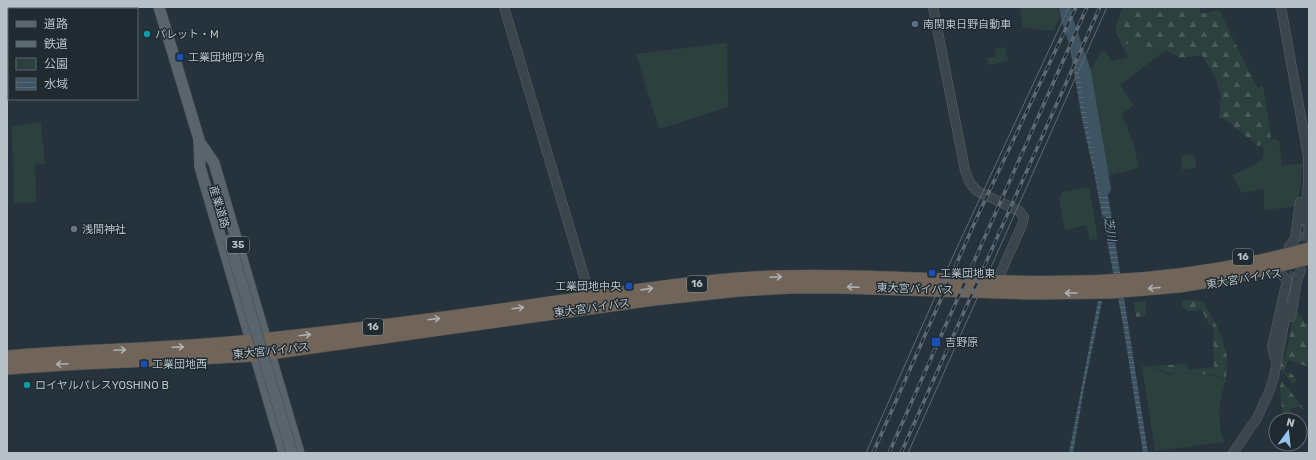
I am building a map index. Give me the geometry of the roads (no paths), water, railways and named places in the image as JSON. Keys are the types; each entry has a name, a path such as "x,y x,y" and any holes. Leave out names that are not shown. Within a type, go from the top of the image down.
{"highway":[{"name":"東大宮バイパス","path":"1178,281 1193,270 1309,241"},
{"name":"東大宮バイパス","path":"1178,281 1309,249"},
{"name":"東大宮バイパス","path":"7,357 196,347 592,303 790,287 994,287 1085,293 1109,286 1228,278 1309,258"},
{"name":"東大宮バイパス","path":"1178,281 1216,285 1305,269"},
{"name":"東大宮バイパス","path":"7,368 255,355 592,303"}],"main road":[{"name":"産業道路","path":"159,7 292,453"},
{"name":"35","path":"199,141 214,163 299,453"},
{"name":"35","path":"199,141 200,166 284,453"}],"street":[{"path":"504,7 592,303"},
{"path":"933,7 968,179 972,187 977,191 1019,211 1024,217 1022,225 994,287"},
{"path":"1281,7 1308,156 1306,222 1309,237"},
{"path":"1302,125 1309,144"},
{"path":"1289,247 1295,239 1305,157 1302,125"},
{"path":"1276,361 1285,348 1297,280 1305,269"},
{"path":"1276,361 1272,347 1287,280 1281,274"},
{"path":"1233,453 1257,418 1268,395 1273,378 1287,308"}],"water":[{"path":"1063,7 1067,7 1085,96 1109,201 1148,453 1143,453 1123,324 1082,119"},
{"path":"1098,301 1102,301 1084,388 1073,453 1069,453"}],"waterway":[{"name":"芝川","path":"1065,7 1067,19 1085,72 1105,189"}],"tunnel":[{"path":"1287,307 1304,220"}],"tram line":[{"path":"866,453 954,254 1069,7"},
{"path":"908,453 1107,7"}],"railway":[{"path":"873,453 978,215 1076,7"},
{"path":"889,453 1087,7"},
{"path":"901,453 1100,7"}],"place":[{"name":"南関東日野自動車","path":"915,24"},
{"name":"パレット・M","path":"147,34"},
{"name":"工業団地四ツ角","path":"180,57"},
{"name":"浅間神社","path":"74,229"},
{"name":"工業団地東","path":"932,273"},
{"name":"工業団地中央","path":"629,286"},
{"name":"吉野原","path":"936,342"},
{"name":"工業団地西","path":"144,364"},
{"name":"ロイヤルパレスYOSHINO B","path":"27,385"}]}
